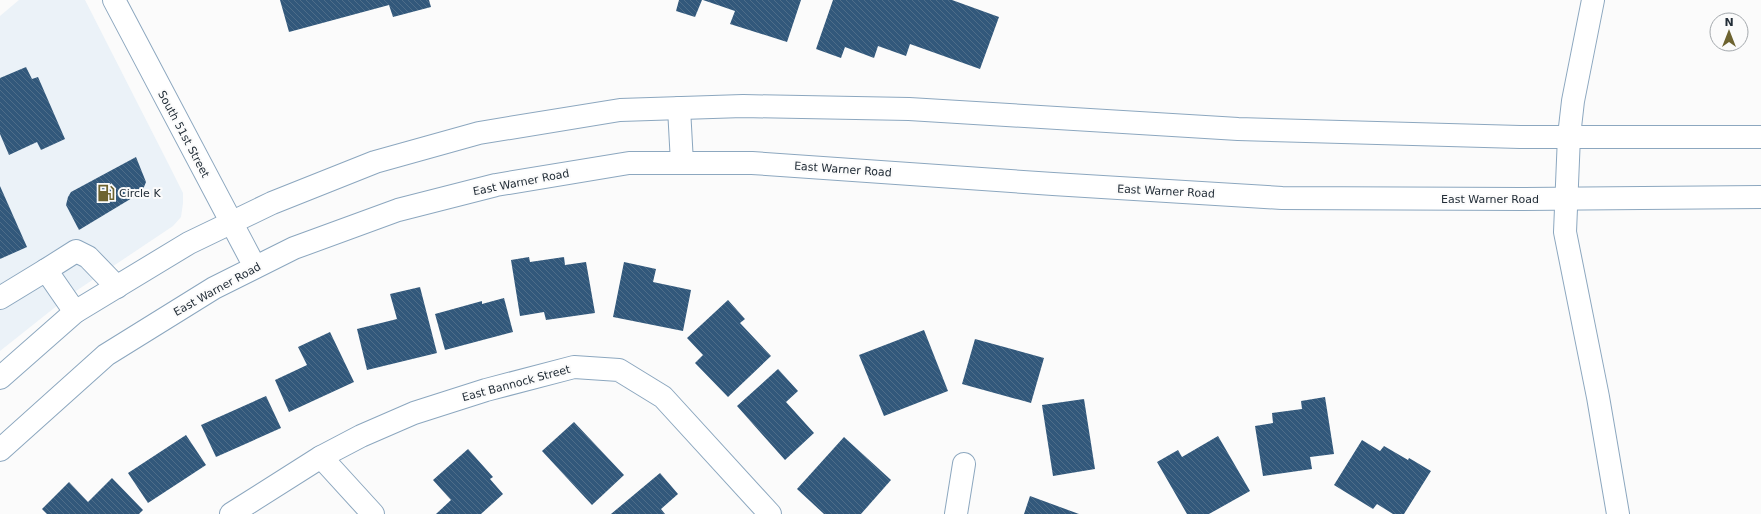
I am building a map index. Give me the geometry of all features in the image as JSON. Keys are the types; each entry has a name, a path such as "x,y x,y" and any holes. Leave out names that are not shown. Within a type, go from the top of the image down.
{"main road":[{"name":"South 51st Street","path":"114,0 255,268"},
{"path":"1593,0 1573,102 1569,136 1565,232 1598,397 1618,514"},
{"path":"0,378 75,312 189,243 272,203 375,162 479,133 620,110 743,106 909,109 1230,129 1363,133 1662,138 1761,138"},
{"path":"678,108 682,163"},
{"name":"East Warner Road","path":"0,450 106,355 214,288 294,248 398,210 496,185 629,163 752,163 1282,198 1566,199 1761,196"},
{"path":"0,298 76,251 88,257 117,287"},
{"path":"46,270 75,312"},
{"name":"East Bannock Street","path":"231,514 321,457 361,436 414,413 486,390 574,367 619,370 663,397 770,514"},
{"path":"321,457 373,514"},
{"path":"956,514 964,464"}],"shaded area":[{"path":"19,0 85,0 183,193 183,203 181,217 173,226 73,293 0,351 0,16"}],"building":[{"path":"280,0 429,0 431,7 393,17 389,5 289,32"},
{"path":"679,0 702,0 695,17 676,11"},
{"path":"703,0 801,0 787,42 730,24 735,11"},
{"path":"833,0 952,0 999,17 980,69 910,44 906,56 878,46 874,58 845,47 841,58 816,49"},
{"path":"26,67 32,79 38,77 65,139 41,150 37,142 9,155 0,134 0,78"},
{"path":"136,157 146,182 142,192 79,230 66,205 71,192"},
{"path":"0,186 27,247 0,259"},
{"path":"529,257 530,262 564,257 565,265 586,262 595,313 546,320 544,312 520,316 511,260"},
{"path":"624,262 656,269 653,282 691,290 683,331 613,317"},
{"path":"420,287 437,353 367,370 357,329 397,319 390,294"},
{"path":"504,298 513,332 445,350 435,314 482,301 482,304"},
{"path":"728,300 745,319 740,323 771,356 728,397 695,363 703,355 687,338"},
{"path":"924,330 948,391 884,416 859,355"},
{"path":"330,332 354,382 289,412 275,380 307,365 298,347"},
{"path":"975,339 1044,358 1031,403 962,384"},
{"path":"778,369 798,391 786,402 814,433 785,460 737,406"},
{"path":"266,396 281,428 216,457 201,425"},
{"path":"1325,397 1334,454 1310,457 1312,469 1263,476 1255,426 1273,423 1272,413 1302,409 1301,401"},
{"path":"1084,399 1095,469 1053,476 1042,405"},
{"path":"574,422 624,475 592,505 542,451"},
{"path":"186,435 206,465 148,503 128,473"},
{"path":"1218,436 1250,491 1209,514 1187,514 1157,462 1178,450 1182,457"},
{"path":"844,437 891,480 861,514 824,514 797,489"},
{"path":"1362,440 1380,451 1384,446 1431,471 1404,514 1393,514 1377,504 1373,509 1334,485"},
{"path":"468,449 493,477 490,479 503,494 481,514 436,514 451,500 433,480"},
{"path":"660,473 678,494 661,509 665,514 611,514"},
{"path":"112,478 143,510 139,514 47,514 42,509 69,482 88,502"},
{"path":"1030,496 1079,514 1024,514"}],"place":[{"name":"Circle K","path":"106,193"}]}
